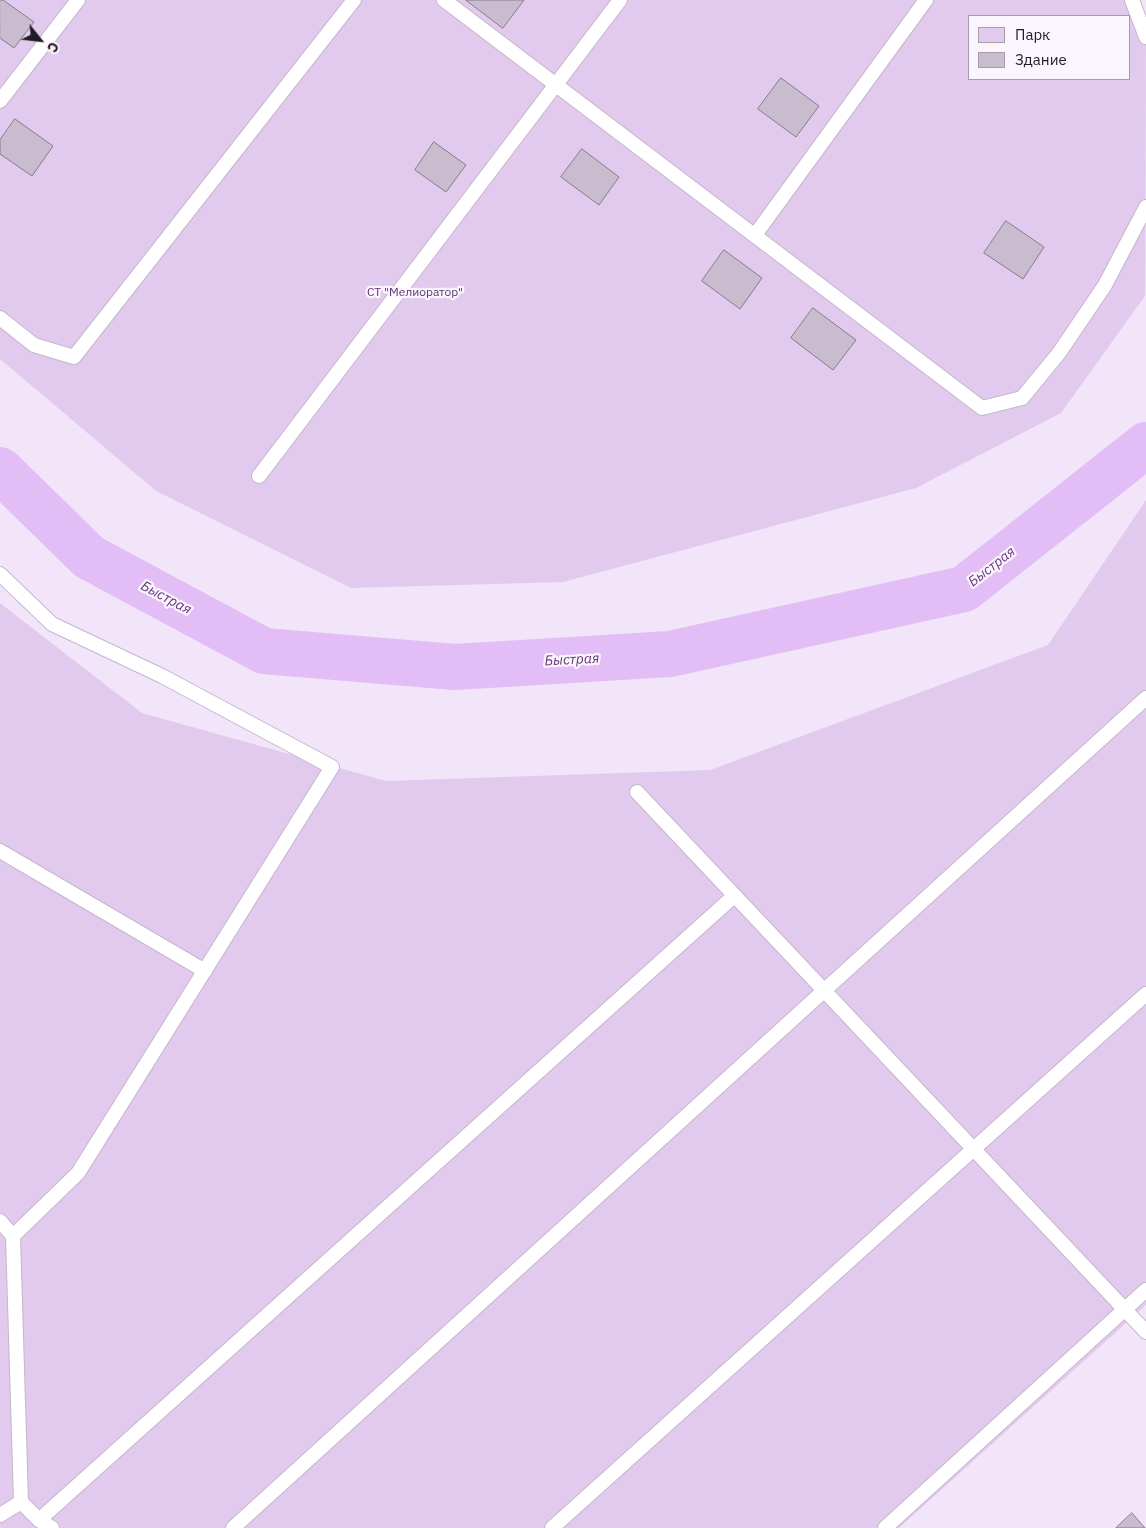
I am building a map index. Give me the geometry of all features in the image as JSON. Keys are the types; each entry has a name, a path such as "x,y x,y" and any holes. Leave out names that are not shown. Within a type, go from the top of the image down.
{"lane":[{"path":"0,101 78,0"},
{"path":"0,318 34,344 74,358 354,0"},
{"path":"444,0 982,408 1022,398 1059,353 1105,285 1146,207"},
{"path":"259,476 620,0"},
{"path":"754,236 926,0"},
{"path":"1132,0 1146,37"},
{"path":"0,574 52,624 162,676 332,767 78,1174 13,1236"},
{"path":"233,1528 1146,698"},
{"path":"637,792 1146,1332"},
{"path":"0,851 205,971"},
{"path":"39,1520 734,896"},
{"path":"552,1528 1146,994"},
{"path":"0,1221 13,1236 21,1502 39,1520 52,1528"},
{"path":"886,1528 1146,1290"},
{"path":"0,1515 21,1502"}],"green space":[{"name":"СТ \"Мелиоратор\"","path":"0,0 1129,0 1146,40 1145,296 1061,413 916,488 563,582 351,588 156,491 0,359"},
{"path":"1146,500 1146,1305 899,1528 0,1528 0,603 142,713 386,781 710,770 1048,645"}],"building":[{"path":"0,0 3,0 34,22 14,48 0,38"},
{"path":"466,0 524,0 503,28"},
{"path":"781,78 819,106 796,137 758,109"},
{"path":"15,119 53,146 32,176 0,154 0,140"},
{"path":"434,142 466,165 446,192 415,170"},
{"path":"582,149 619,177 599,205 561,177"},
{"path":"1006,221 1044,247 1023,279 984,253"},
{"path":"724,250 762,278 740,309 702,281"},
{"path":"813,308 856,340 833,370 791,338"},
{"path":"1132,1513 1145,1528 1116,1528"}],"waterway":[{"name":"Быстрая","path":"0,470 89,557 264,651 455,667 670,654 964,589 1146,445"}]}
